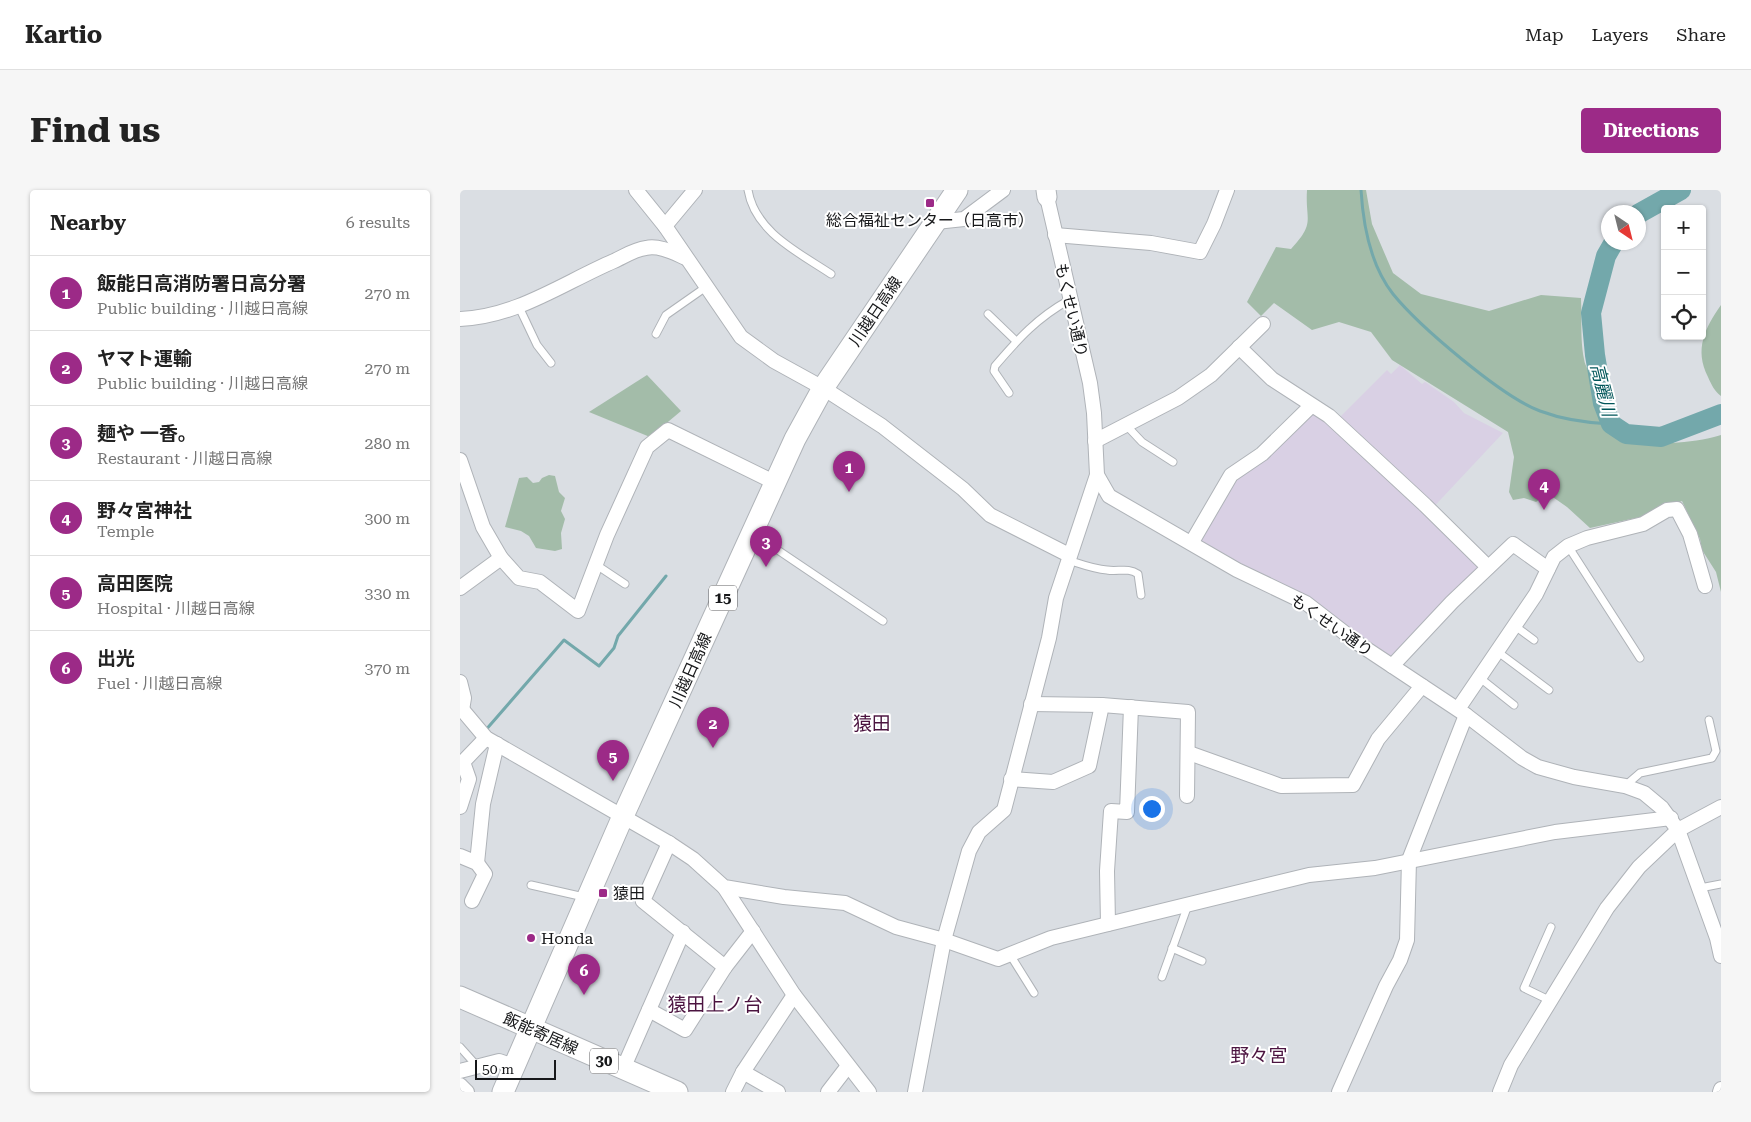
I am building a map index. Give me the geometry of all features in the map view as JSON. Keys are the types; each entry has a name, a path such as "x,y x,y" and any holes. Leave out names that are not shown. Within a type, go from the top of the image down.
{"main road":[{"name":"川越日高線","path":"503,1092 623,816 795,439 823,388 958,190"},
{"name":"飯能寄居線","path":"460,997 677,1092"}],"street":[{"path":"636,190 665,226 741,337 774,361 823,388 882,426 963,489 990,516 1068,557"},
{"path":"665,226 695,190"},
{"path":"936,222 964,219 1003,190"},
{"path":"1055,235 1151,243 1200,252 1214,224 1226,190"},
{"name":"もくせい通り","path":"1047,194 1069,300 1090,383 1097,475 1109,496 1124,507 1192,542 1237,570 1306,603 1392,666 1462,712 1522,758 1538,767 1574,777 1625,786 1644,793 1674,824 1700,888 1721,956"},
{"path":"460,319 487,317 519,307 589,272 646,248 665,249 686,258"},
{"path":"1095,441 1178,398 1212,375 1263,324"},
{"path":"1239,346 1272,379 1329,416 1425,505 1488,568"},
{"path":"1192,542 1231,475 1262,454 1311,406"},
{"path":"460,460 483,527 501,558 519,578 540,582 578,612 606,535 647,447 668,430 774,482"},
{"path":"915,1092 944,940 970,851 979,832 1004,810 1048,638 1056,598 1068,557 1097,475"},
{"path":"1339,1092 1386,986 1400,960 1407,940 1409,860 1462,712 1480,678 1536,594 1554,558 1568,546 1587,538 1642,524 1667,510 1677,509 1690,534 1705,586"},
{"path":"1392,666 1512,544 1548,569"},
{"path":"460,588 501,558"},
{"path":"460,682 464,698 461,709 492,741 669,843 693,859 724,887 794,995 869,1092"},
{"path":"1189,753 1281,786 1353,785 1378,740 1422,686"},
{"path":"1031,704 1102,705 1188,712 1187,796"},
{"path":"1011,779 1053,782 1089,766 1102,705"},
{"path":"1108,924 1107,871 1111,812 1127,812 1131,707"},
{"path":"460,807 469,779 463,762 492,741"},
{"path":"477,863 492,741"},
{"path":"724,887 784,897 845,903 896,927 944,940 998,959 1009,953 1051,938 1309,875 1375,868 1555,832 1674,824 1721,807"},
{"path":"1500,1092 1512,1065 1607,908 1674,824"},
{"path":"669,843 643,901 725,967"},
{"path":"461,859 477,863 485,874 472,901"},
{"path":"649,1010 684,1030 725,967 753,931"},
{"path":"623,1069 683,932"},
{"path":"733,1092 743,1072 794,995"},
{"path":"460,1071 499,1061 514,1066"},
{"path":"828,1092 848,1066"},
{"path":"743,1072 778,1092"},
{"path":"460,1085 467,1092"}],"lane":[{"path":"748,190 755,211 768,229 830,274"},
{"path":"656,334 666,315 706,287"},
{"path":"1009,393 994,371 995,366 1035,322 1069,300"},
{"path":"519,307 537,345 551,363"},
{"path":"988,314 1016,341"},
{"path":"1126,424 1156,452 1173,462"},
{"path":"752,533 883,621"},
{"path":"1568,546 1640,658"},
{"path":"1068,557 1087,567 1109,571 1132,569 1138,574 1141,595"},
{"path":"595,564 624,584"},
{"path":"1515,626 1534,640"},
{"path":"1498,652 1548,690"},
{"path":"1480,678 1514,705"},
{"path":"1625,786 1640,773 1712,758 1716,751 1709,720"},
{"path":"1700,888 1721,884"},
{"path":"531,885 588,898"},
{"path":"1162,977 1188,905"},
{"path":"1551,927 1524,988 1551,1001"},
{"path":"1172,948 1202,960"},
{"path":"1009,953 1034,993"},
{"path":"460,1047 478,1066"}],"shaded area":[{"path":"1400,365 1422,384 1425,382 1454,402 1464,413 1503,433 1428,513 1480,565 1479,569 1390,659 1195,539 1227,489 1311,411 1332,425 1387,370 1391,374"}],"green space":[{"path":"1307,190 1366,190 1372,224 1393,273 1421,294 1489,311 1541,295 1581,298 1582,344 1585,362 1601,413 1616,433 1625,439 1638,443 1653,444 1690,441 1721,435 1721,592 1716,572 1702,550 1700,539 1682,501 1645,516 1590,528 1567,507 1547,493 1536,502 1524,498 1513,500 1509,492 1514,457 1508,432 1392,360 1371,332 1339,322 1312,330 1274,303 1261,316 1247,302 1276,247 1291,249 1304,233 1308,221"},
{"path":"1721,305 1721,396 1712,385 1702,357 1703,340 1706,340 1706,331"},
{"path":"647,375 681,411 650,437 589,412"},
{"path":"549,475 555,476 559,492 565,498 561,511 565,519 561,533 562,549 555,551 536,548 529,536 521,531 505,527 519,478 527,477 533,483 539,482 542,478"}],"waterway":[{"path":"1361,190 1369,244 1379,271 1393,294 1422,324 1462,359 1524,403 1540,411 1566,419 1611,424"},
{"name":"高麗川","path":"1646,210 1681,190"},
{"name":"高麗川","path":"1609,250 1606,256 1591,313 1595,355 1603,403 1611,424 1626,434 1661,437 1721,414"},
{"path":"484,732 564,640 599,666 614,648 618,636 666,576"}],"place":[{"name":"総合福祉センター（日高市）","path":"930,203"},
{"name":"飯能日高消防署日高分署","path":"849,492"},
{"name":"野々宮神社","path":"1544,510"},
{"name":"麺や 一香。","path":"766,567"},
{"name":"ヤマト運輸","path":"713,748"},
{"name":"高田医院","path":"613,781"},
{"name":"猿田","path":"603,893"},
{"name":"Honda","path":"531,938"},
{"name":"出光","path":"584,995"}],"district":[{"name":"猿田","path":"872,723"},
{"name":"猿田上ノ台","path":"715,1004"},
{"name":"野々宮","path":"1259,1055"}]}
